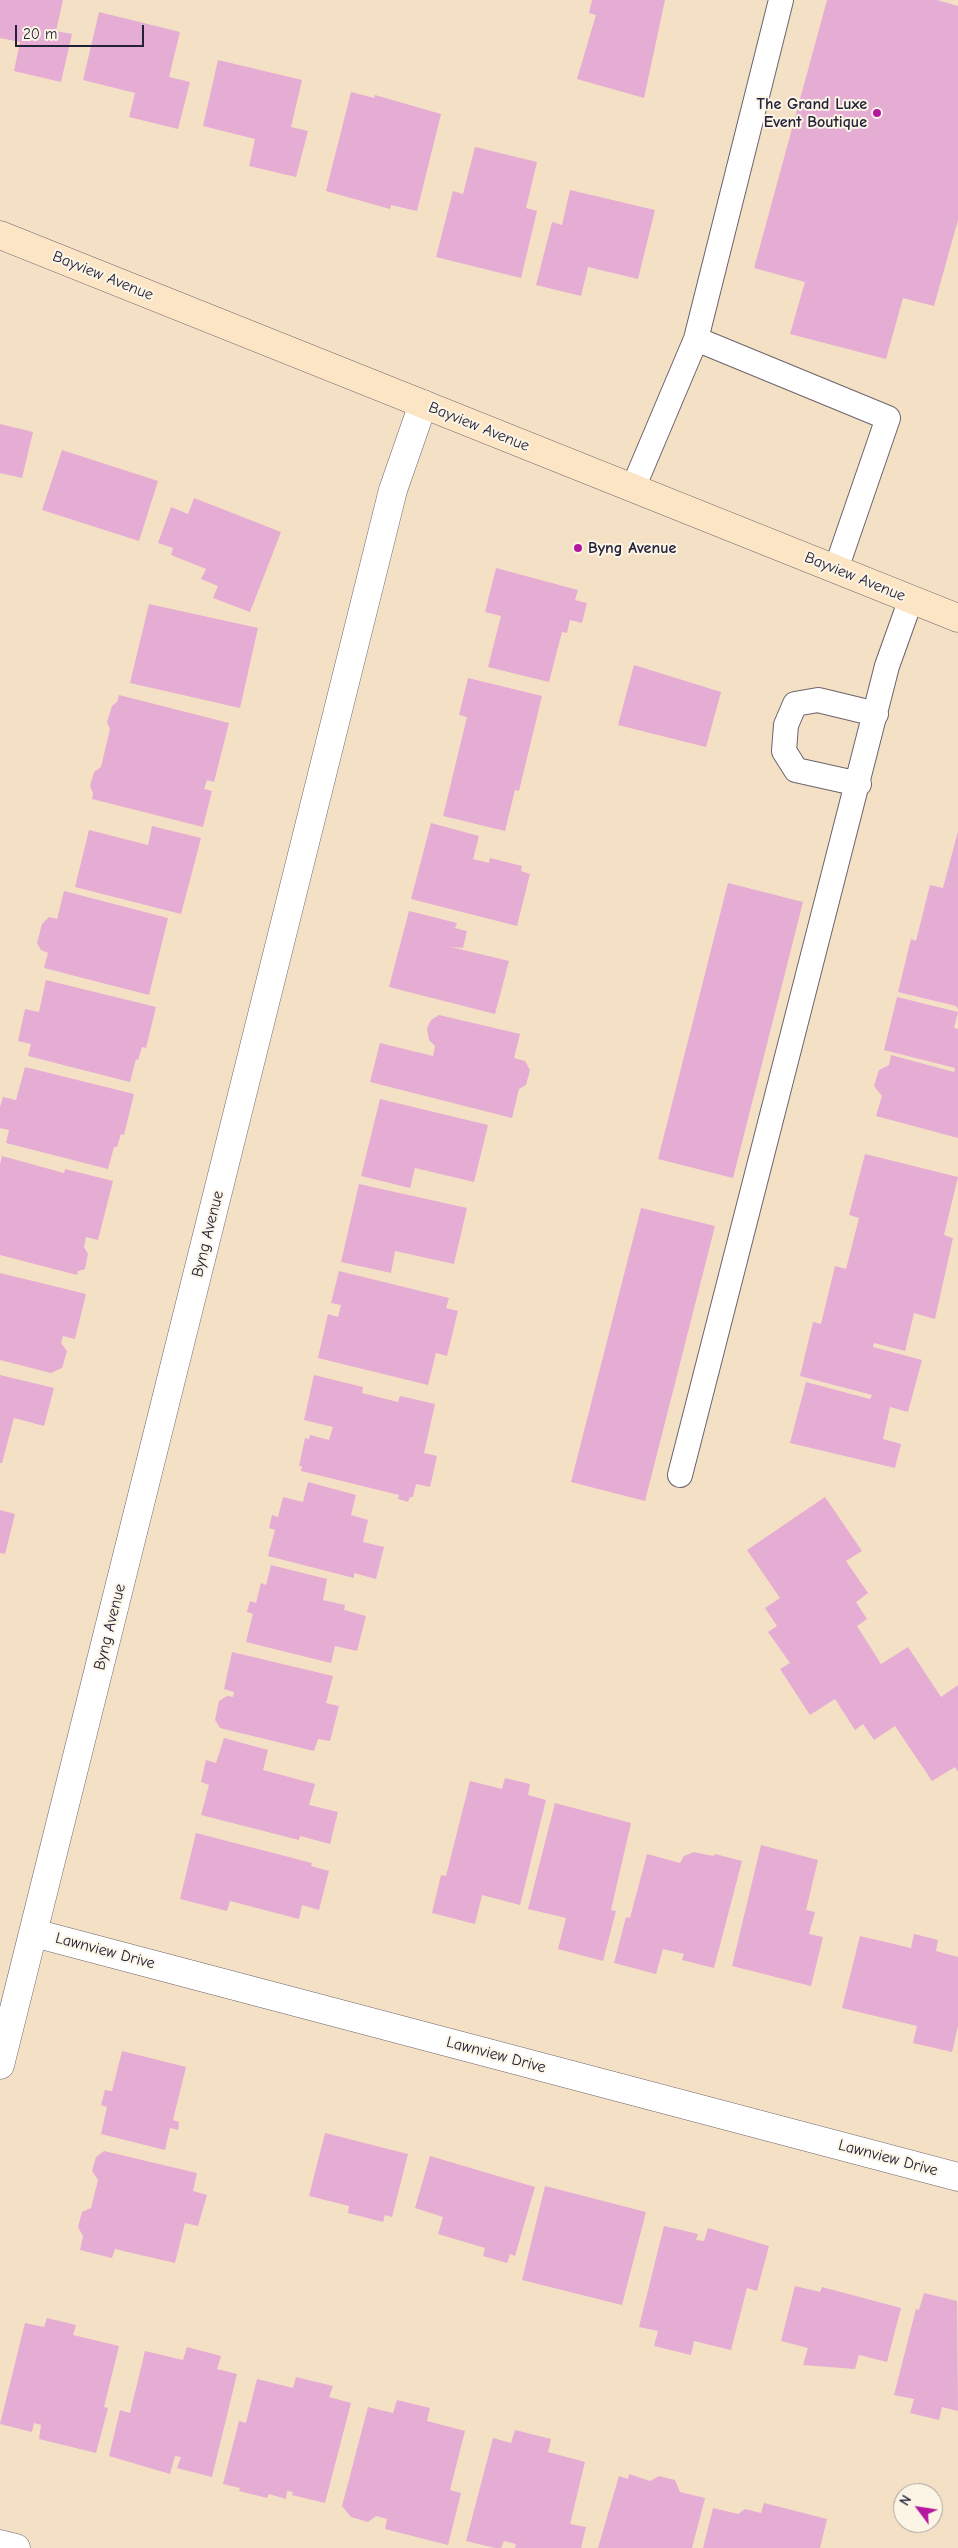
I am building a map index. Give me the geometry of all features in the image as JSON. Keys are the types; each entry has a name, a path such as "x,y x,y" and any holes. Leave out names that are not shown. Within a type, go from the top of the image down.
{"main road":[{"name":"Bayview Avenue","path":"0,234 958,618"}],"street":[{"name":"Byng Avenue","path":"0,2065 393,490 423,404"},
{"name":"Lawnview Drive","path":"34,1932 958,2177"},
{"path":"0,2544 16,2548"}],"lane":[{"path":"633,488 696,339 781,0"},
{"path":"696,339 888,418 836,569"},
{"path":"680,1475 859,784 887,666 911,599"},
{"path":"859,784 796,770 784,751 786,725 796,704 818,700 876,714"}],"building":[{"path":"0,0 63,0 56,31 72,34 61,82 14,71 20,42 0,38"},
{"path":"592,0 665,0 644,98 577,79 596,15 589,13"},
{"name":"The Grand Luxe Event Boutique","path":"827,0 937,0 958,6 958,220 934,306 903,298 886,359 790,334 805,282 754,268"},
{"path":"99,12 180,32 169,77 190,82 178,129 129,117 135,93 83,80"},
{"path":"218,60 302,80 291,127 308,131 296,177 249,166 255,139 203,126"},
{"path":"351,92 374,98 375,95 441,114 417,211 391,205 390,209 326,191"},
{"path":"475,147 537,162 526,208 537,211 521,278 436,257 453,191 463,194"},
{"path":"570,190 655,210 638,279 588,267 581,296 536,285 552,222 562,225"},
{"path":"0,424 33,432 22,478 0,473"},
{"path":"62,450 158,481 139,541 42,510"},
{"path":"194,498 281,532 250,612 213,598 218,586 201,579 206,569 171,555 173,548 158,543 171,507 188,514"},
{"path":"496,568 578,590 575,600 587,603 582,623 570,620 567,633 562,632 549,682 488,667 501,616 485,612"},
{"path":"149,604 258,628 240,708 130,683"},
{"path":"634,665 721,692 706,747 618,725"},
{"path":"468,678 542,696 519,791 515,790 505,831 443,816 467,717 459,715"},
{"path":"119,695 229,723 214,782 207,780 204,789 212,791 203,827 92,799 93,793 90,786 94,772 101,767 110,729 107,722 112,706 117,702"},
{"path":"431,823 479,836 473,859 489,863 490,858 522,866 521,871 530,874 517,926 411,899"},
{"path":"152,826 201,838 181,914 75,887 89,830 148,845"},
{"path":"958,831 958,1009 956,1006 898,992 911,939 916,941 930,885 943,888"},
{"path":"728,883 803,902 733,1178 658,1159"},
{"path":"64,891 168,918 149,995 44,968 48,953 41,950 37,943 42,924 49,917 57,919"},
{"path":"409,911 457,923 455,928 467,931 463,948 451,947 509,961 495,1014 389,987"},
{"path":"46,980 156,1007 146,1048 142,1047 138,1060 136,1059 130,1082 28,1056 31,1044 18,1041 25,1009 39,1012"},
{"path":"897,997 958,1012 954,1028 958,1029 958,1138 876,1116 882,1096 874,1086 879,1070 889,1065 891,1055 954,1072 955,1068 884,1050"},
{"path":"439,1015 520,1034 514,1058 525,1061 530,1070 526,1085 519,1089 512,1118 370,1082 380,1043 433,1056 435,1046 429,1040 427,1028 431,1020"},
{"path":"25,1067 134,1094 124,1135 121,1134 117,1147 114,1147 108,1169 6,1143 9,1130 0,1128 0,1107 3,1097 16,1100"},
{"path":"380,1099 488,1125 474,1182 415,1168 410,1188 361,1176"},
{"path":"865,1154 958,1177 944,1235 953,1238 935,1319 914,1313 905,1351 874,1343 873,1347 922,1360 908,1412 890,1407 883,1439 901,1444 895,1468 790,1443 806,1382 870,1399 872,1395 800,1376 813,1322 821,1324 835,1266 846,1269 859,1218 849,1215"},
{"path":"2,1156 64,1173 65,1169 113,1181 98,1240 86,1237 84,1247 88,1254 85,1269 78,1271 77,1275 0,1255 0,1164"},
{"path":"359,1184 467,1208 454,1264 395,1251 391,1273 341,1262"},
{"path":"641,1208 715,1226 645,1501 571,1482"},
{"path":"339,1271 449,1298 446,1308 458,1311 447,1356 436,1353 428,1385 318,1358 328,1314 338,1317 341,1305 331,1303"},
{"path":"0,1273 86,1294 75,1339 63,1336 61,1343 67,1351 62,1368 51,1373 0,1360"},
{"path":"0,1375 54,1388 44,1426 14,1418 2,1463 0,1463"},
{"path":"314,1375 363,1387 362,1393 398,1402 400,1396 435,1404 424,1453 437,1456 430,1487 416,1484 413,1497 410,1497 408,1502 398,1499 399,1495 301,1471 302,1466 299,1466 305,1438 309,1439 310,1435 329,1440 333,1427 304,1420"},
{"path":"308,1482 356,1495 351,1515 368,1520 363,1542 384,1547 376,1579 354,1573 354,1578 268,1556 275,1530 269,1528 272,1515 278,1517 283,1497 303,1502"},
{"path":"825,1497 862,1551 846,1561 868,1593 856,1602 867,1619 857,1626 881,1664 908,1647 941,1697 958,1685 958,1772 955,1767 932,1781 895,1726 874,1740 863,1724 855,1730 835,1699 810,1715 780,1669 790,1663 768,1632 777,1626 765,1608 780,1598 747,1550"},
{"path":"0,1510 15,1514 5,1554 0,1553"},
{"path":"271,1565 327,1579 323,1600 345,1605 344,1610 366,1616 357,1651 335,1646 331,1663 246,1642 253,1614 247,1612 250,1601 256,1603 261,1583 266,1585"},
{"path":"232,1652 333,1676 326,1703 339,1706 330,1741 318,1739 314,1751 220,1728 215,1720 219,1701 227,1696 233,1697 234,1692 224,1689"},
{"path":"224,1738 268,1750 263,1770 315,1784 309,1805 338,1812 330,1844 300,1836 299,1840 201,1815 209,1785 201,1782 206,1760 216,1763"},
{"path":"505,1778 530,1784 528,1795 546,1800 520,1905 482,1895 475,1924 432,1913 441,1875 446,1876 470,1781 502,1789"},
{"path":"555,1803 631,1823 611,1910 616,1911 603,1961 558,1949 566,1918 528,1909"},
{"path":"196,1833 312,1863 311,1866 329,1871 319,1910 302,1905 299,1919 230,1901 227,1911 180,1899"},
{"path":"761,1845 818,1860 806,1910 815,1912 809,1934 823,1937 811,1986 732,1966"},
{"path":"694,1852 713,1856 715,1854 742,1861 714,1968 682,1960 684,1954 663,1949 656,1974 614,1963 626,1917 630,1918 647,1854 680,1863 684,1856"},
{"path":"914,1934 938,1940 936,1951 958,1957 958,2026 952,2052 913,2043 917,2026 842,2008 860,1936 911,1948"},
{"path":"122,2051 186,2067 173,2120 179,2122 178,2130 170,2128 165,2150 101,2134 107,2107 101,2105 105,2090 112,2091"},
{"path":"325,2133 408,2154 392,2217 385,2215 383,2222 348,2213 349,2206 309,2196"},
{"path":"104,2151 197,2173 193,2191 207,2195 198,2226 185,2223 175,2263 115,2249 112,2258 80,2250 83,2236 78,2227 82,2212 91,2208 98,2180 92,2171 96,2157"},
{"path":"430,2156 535,2187 515,2256 510,2254 507,2263 483,2256 485,2248 438,2234 443,2217 415,2208"},
{"path":"545,2186 646,2212 622,2305 522,2280"},
{"path":"664,2226 698,2234 696,2240 704,2241 708,2228 769,2246 757,2291 747,2288 731,2350 694,2341 691,2355 654,2346 658,2331 639,2327"},
{"path":"795,2286 820,2292 822,2287 901,2308 887,2362 859,2355 855,2369 803,2365 808,2348 781,2341"},
{"path":"924,2293 957,2301 958,2411 942,2407 939,2420 910,2413 914,2399 894,2395 916,2309 919,2310"},
{"path":"47,2318 76,2325 73,2335 119,2346 104,2407 108,2408 96,2453 39,2439 41,2425 34,2423 32,2432 0,2424 25,2323 44,2327"},
{"path":"187,2347 221,2356 217,2369 237,2374 212,2477 177,2468 181,2457 175,2456 170,2474 109,2456 120,2410 130,2413 145,2351 183,2360"},
{"path":"296,2377 333,2386 329,2397 351,2403 325,2503 292,2495 293,2492 287,2491 286,2499 269,2494 267,2498 239,2491 240,2488 223,2484 239,2421 246,2423 257,2379 293,2388"},
{"path":"397,2400 430,2408 427,2421 465,2431 450,2490 461,2493 448,2545 385,2529 387,2519 376,2516 368,2522 351,2517 342,2506 368,2407 393,2413"},
{"path":"515,2430 551,2439 548,2452 585,2462 570,2524 586,2527 581,2548 515,2548 516,2544 504,2541 501,2548 495,2548 466,2541 493,2438 511,2443"},
{"path":"629,2474 650,2481 659,2476 675,2480 680,2492 705,2498 692,2548 598,2548 619,2476 628,2479"},
{"path":"764,2503 827,2519 820,2548 703,2548 713,2508 738,2514 745,2509 761,2513"}],"place":[{"name":"The Grand Luxe Event Boutique","path":"877,113"},
{"name":"Byng Avenue","path":"578,548"}]}
